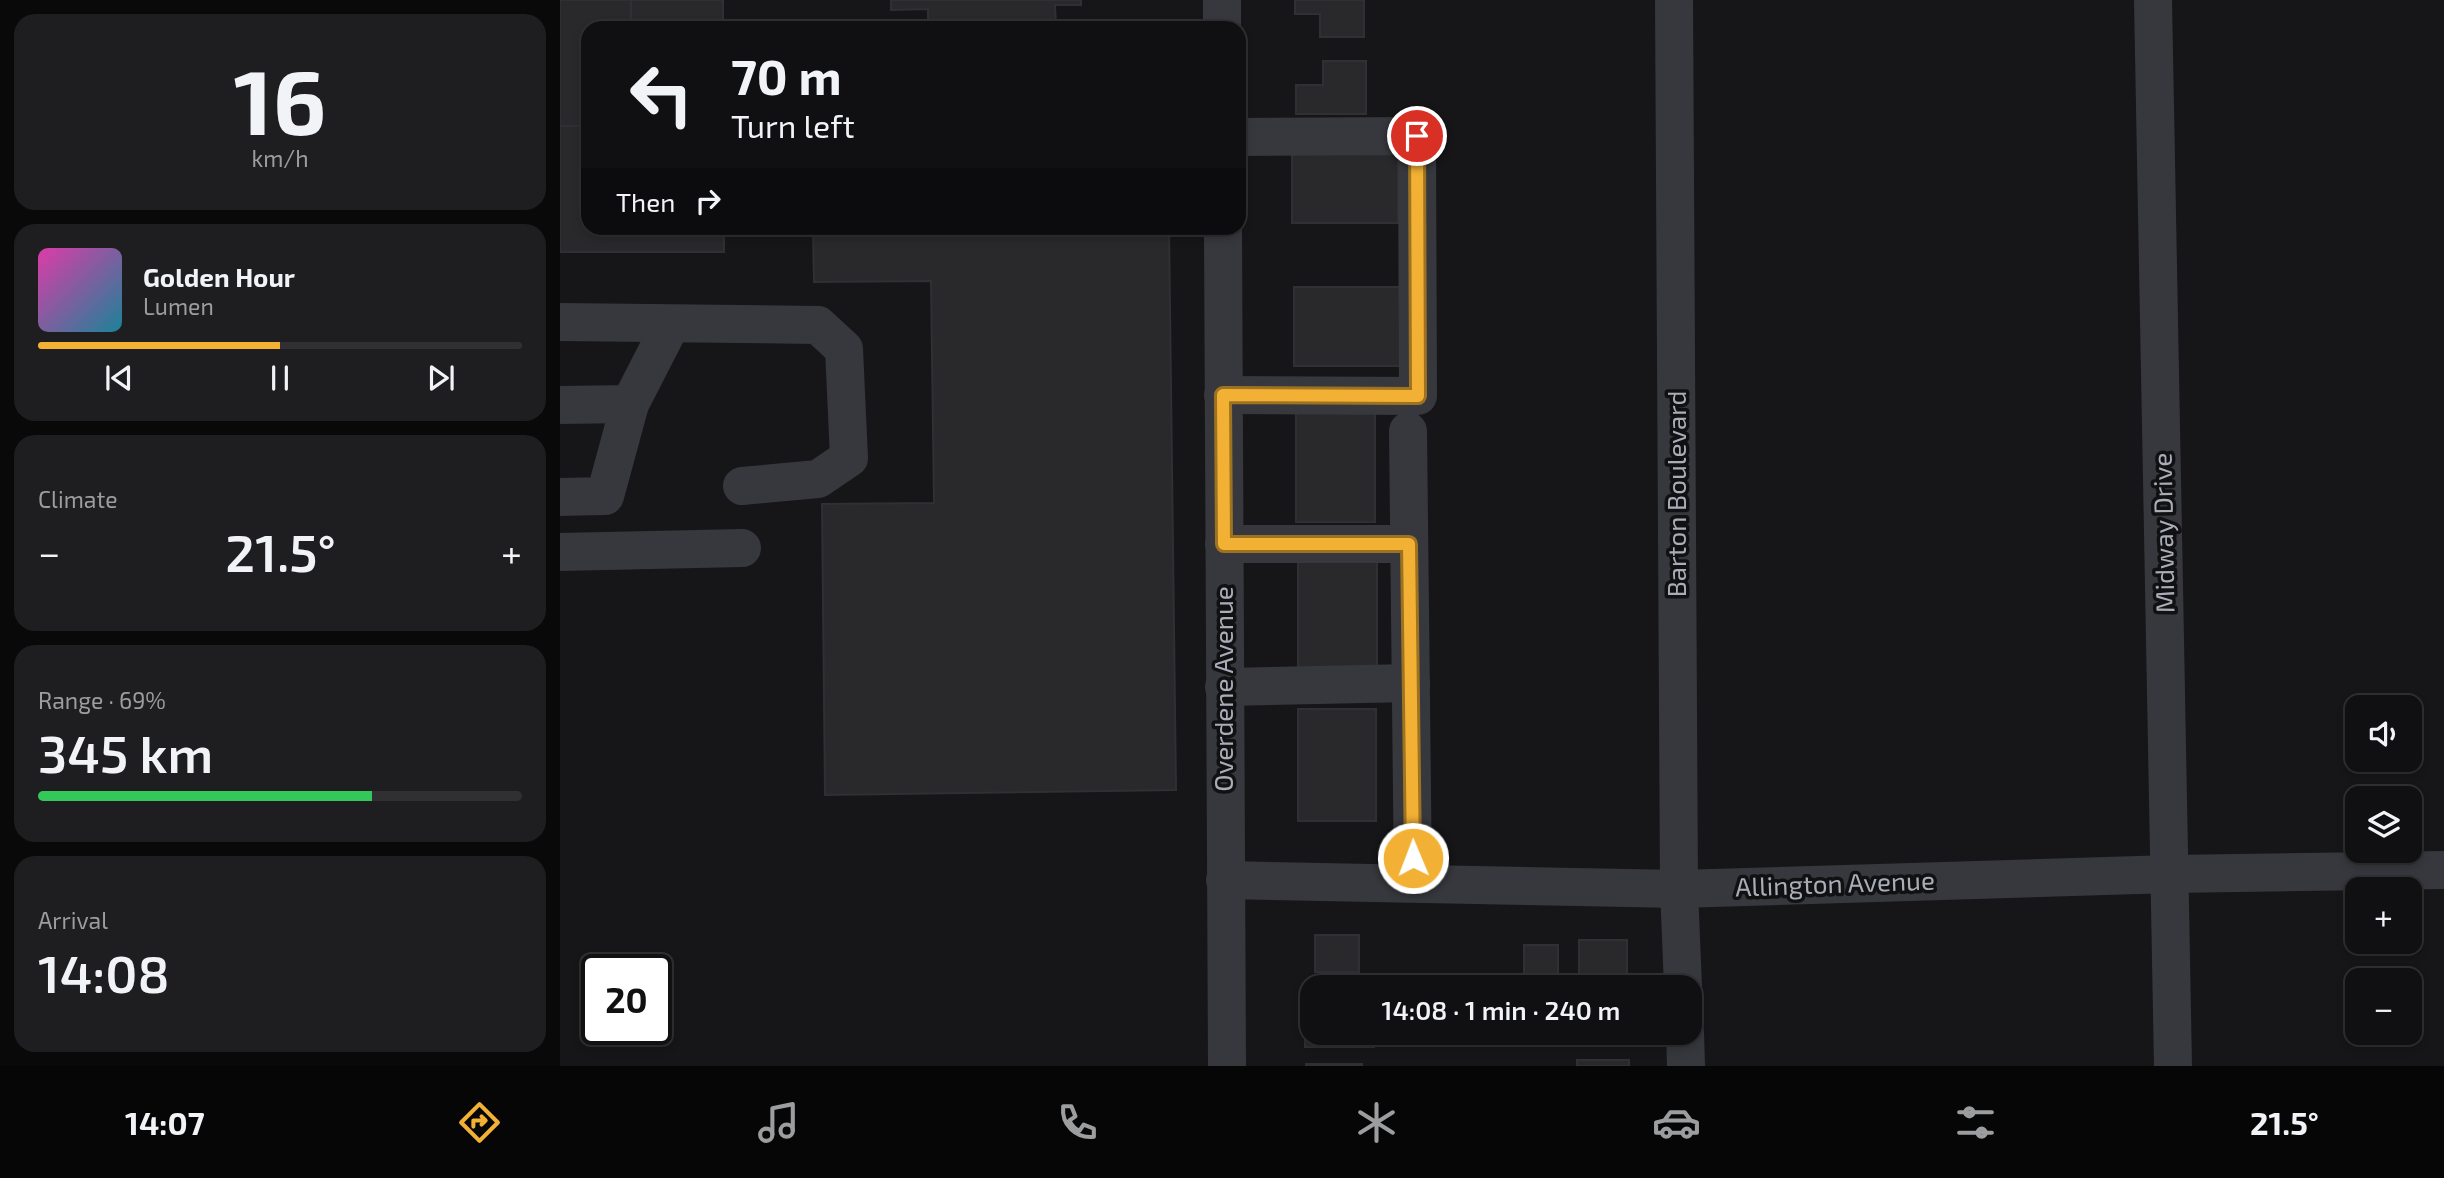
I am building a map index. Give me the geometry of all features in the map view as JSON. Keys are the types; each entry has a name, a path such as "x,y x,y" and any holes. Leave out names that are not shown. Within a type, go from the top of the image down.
{"street":[{"path":"1222,0 1222,21"},
{"name":"Barton Boulevard","path":"1674,0 1679,888 1683,975"},
{"name":"Midway Drive","path":"2153,0 2173,1066"},
{"path":"1223,395 1418,396 1417,136 1246,137"},
{"name":"Overdene Avenue","path":"1223,235 1227,1066"},
{"path":"560,322 818,325 844,349 849,458 818,479 742,486"},
{"path":"560,497 605,496 630,404 671,324"},
{"path":"560,405 630,404"},
{"path":"1408,431 1413,884"},
{"path":"1224,544 1409,544"},
{"path":"560,552 742,548"},
{"path":"1224,687 1411,683"},
{"name":"Allington Avenue","path":"1225,880 1679,888 2171,874 2444,870"},
{"path":"1685,1045 1686,1066"}],"building":[{"path":"560,0 631,0 631,21 581,21 581,126 560,126"},
{"path":"631,0 723,0 723,21 631,21"},
{"path":"891,0 1081,0 1081,5 1055,5 1056,21 928,21 928,9 891,10"},
{"path":"1295,0 1364,0 1364,37 1320,37 1320,14 1295,14"},
{"path":"1323,61 1366,61 1366,114 1296,114 1296,85 1323,85"},
{"path":"560,126 581,126 581,235 724,235 724,252 560,252"},
{"path":"1292,146 1398,146 1398,223 1292,223"},
{"path":"813,235 1169,235 1176,790 825,795 822,504 934,503 931,281 814,282"},
{"path":"1294,287 1401,287 1401,366 1294,366"},
{"path":"1296,412 1375,412 1375,522 1296,522"},
{"path":"1298,562 1377,562 1377,672 1298,672"},
{"path":"1298,709 1376,709 1376,821 1298,821"},
{"path":"1315,935 1359,935 1359,972 1315,972"},
{"path":"1579,940 1627,940 1627,975 1579,975"},
{"path":"1524,945 1558,945 1558,975 1524,975"},
{"path":"1305,1045 1374,1045 1374,1047"},
{"path":"1577,1060 1629,1060 1629,1066 1577,1066"},
{"path":"1362,1064 1362,1066 1306,1066"}],"route":[{"path":"1413,858 1409,544 1224,544 1223,395 1418,396 1417,136"}]}
